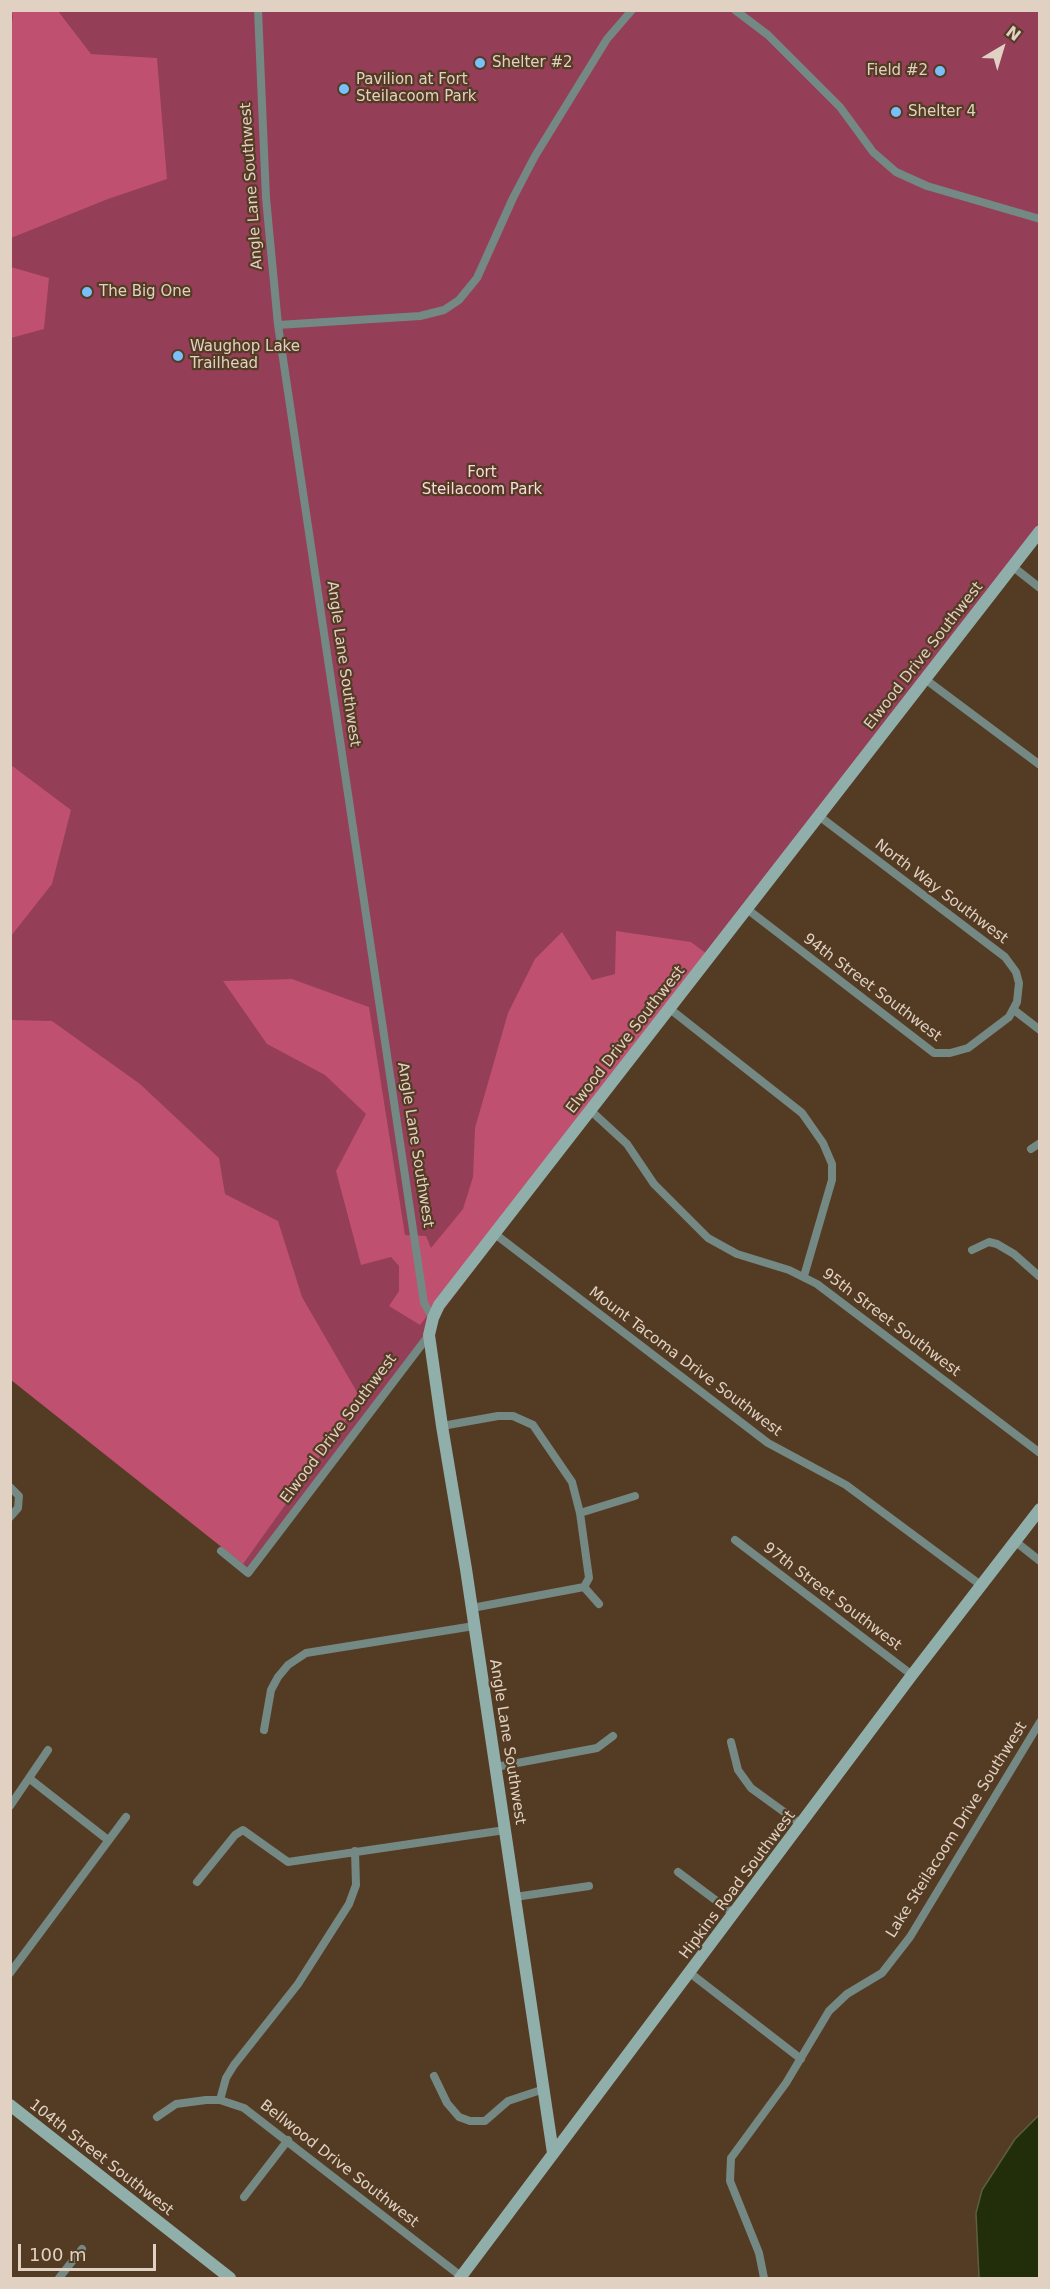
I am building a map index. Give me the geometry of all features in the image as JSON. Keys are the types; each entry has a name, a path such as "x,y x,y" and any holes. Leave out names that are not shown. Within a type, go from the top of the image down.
{"street":[{"name":"Angle Lane Southwest","path":"258,10 266,198 278,325 424,1303 433,1318"},
{"path":"278,325 420,316 444,310 459,300 477,278 535,156 608,39 632,10"},
{"path":"735,10 768,35 840,107 873,152 896,172 927,186 1040,219"},
{"name":"Elwood Drive Southwest","path":"220,1551 248,1573 429,1335 439,1305 1040,531"},
{"path":"1011,567 1040,588"},
{"path":"926,679 1040,765"},
{"name":"North Way Southwest","path":"819,816 1005,957 1016,972 1018,983 1014,1010"},
{"name":"94th Street Southwest","path":"747,909 934,1053 950,1053 968,1048 1001,1024 1014,1010"},
{"path":"670,1009 802,1113 823,1143 832,1164 832,1180 804,1276"},
{"path":"1014,1010 1040,1030"},
{"name":"95th Street Southwest","path":"590,1110 627,1144 654,1184 708,1238 737,1254 804,1276 1040,1453"},
{"path":"1031,1149 1040,1143"},
{"name":"Mount Tacoma Drive Southwest","path":"495,1234 768,1443 846,1485 982,1586"},
{"path":"972,1250 989,1242 997,1244 1014,1254 1040,1277"},
{"name":"Angle Lane Southwest","path":"429,1335 553,2153"},
{"path":"442,1426 498,1416 513,1416 533,1425 572,1482 580,1513 589,1578 584,1587"},
{"path":"10,1486 19,1497 18,1508 10,1517"},
{"path":"580,1513 635,1496"},
{"name":"Hipkins Road Southwest","path":"461,2278 912,1675 1040,1509"},
{"name":"97th Street Southwest","path":"735,1540 912,1675"},
{"path":"1016,1542 1040,1561"},
{"path":"472,1608 584,1587"},
{"path":"584,1587 599,1604"},
{"path":"264,1730 271,1690 278,1677 288,1665 306,1653 474,1626"},
{"name":"Lake Steilacoom Drive Southwest","path":"764,2278 759,2253 730,2181 731,2158 786,2083 830,2011 842,1998 882,1973 910,1936 1040,1722"},
{"path":"496,1767 597,1748 613,1736"},
{"path":"731,1742 738,1770 747,1783 802,1825"},
{"path":"10,1806 48,1750"},
{"path":"30,1779 108,1840"},
{"path":"10,1973 126,1817"},
{"path":"198,1882 240,1831 246,1830 288,1862 505,1830"},
{"path":"220,2100 226,2078 234,2065 298,1984 354,1895 357,1869 355,1851"},
{"path":"678,1872 734,1914"},
{"path":"515,1897 590,1886"},
{"path":"690,1973 801,2059"},
{"path":"434,2076 447,2103 459,2117 470,2121 484,2121 508,2101 544,2089"},
{"name":"Bellwood Drive Southwest","path":"157,2118 176,2104 220,2100 255,2114 461,2278"},
{"name":"104th Street Southwest","path":"10,2105 230,2278"},
{"path":"244,2197 288,2140"},
{"path":"59,2278 82,2249"}],"green space":[{"name":"Fort Steilacoom Park","path":"10,11 1039,11 1039,523 248,1568 11,1375"}],"shaded area":[{"path":"11,10 58,11 91,54 157,58 167,179 108,199 11,238 10,37 13,16"},
{"path":"11,267 49,278 44,329 11,338"},
{"path":"11,765 71,810 52,884 11,936"},
{"path":"616,931 691,942 707,954 420,1325 389,1306 399,1291 399,1266 391,1257 361,1265 336,1171 366,1114 325,1075 267,1044 223,981 292,979 369,1007 405,1235 426,1236 431,1248 463,1209 473,1177 475,1128 508,1013 535,959 562,932 592,980 615,974"},
{"path":"10,1020 52,1021 140,1084 219,1158 225,1194 278,1221 302,1297 361,1399 243,1564 11,1380"},
{"path":"1039,2115 1039,2278 979,2278 976,2213 982,2190 1015,2139"}],"place":[{"name":"Shelter #2","path":"480,63"},
{"name":"Field #2","path":"940,71"},
{"name":"Pavilion at Fort Steilacoom Park","path":"344,89"},
{"name":"Shelter 4","path":"896,112"},
{"name":"The Big One","path":"87,292"},
{"name":"Waughop Lake Trailhead","path":"178,356"}]}
